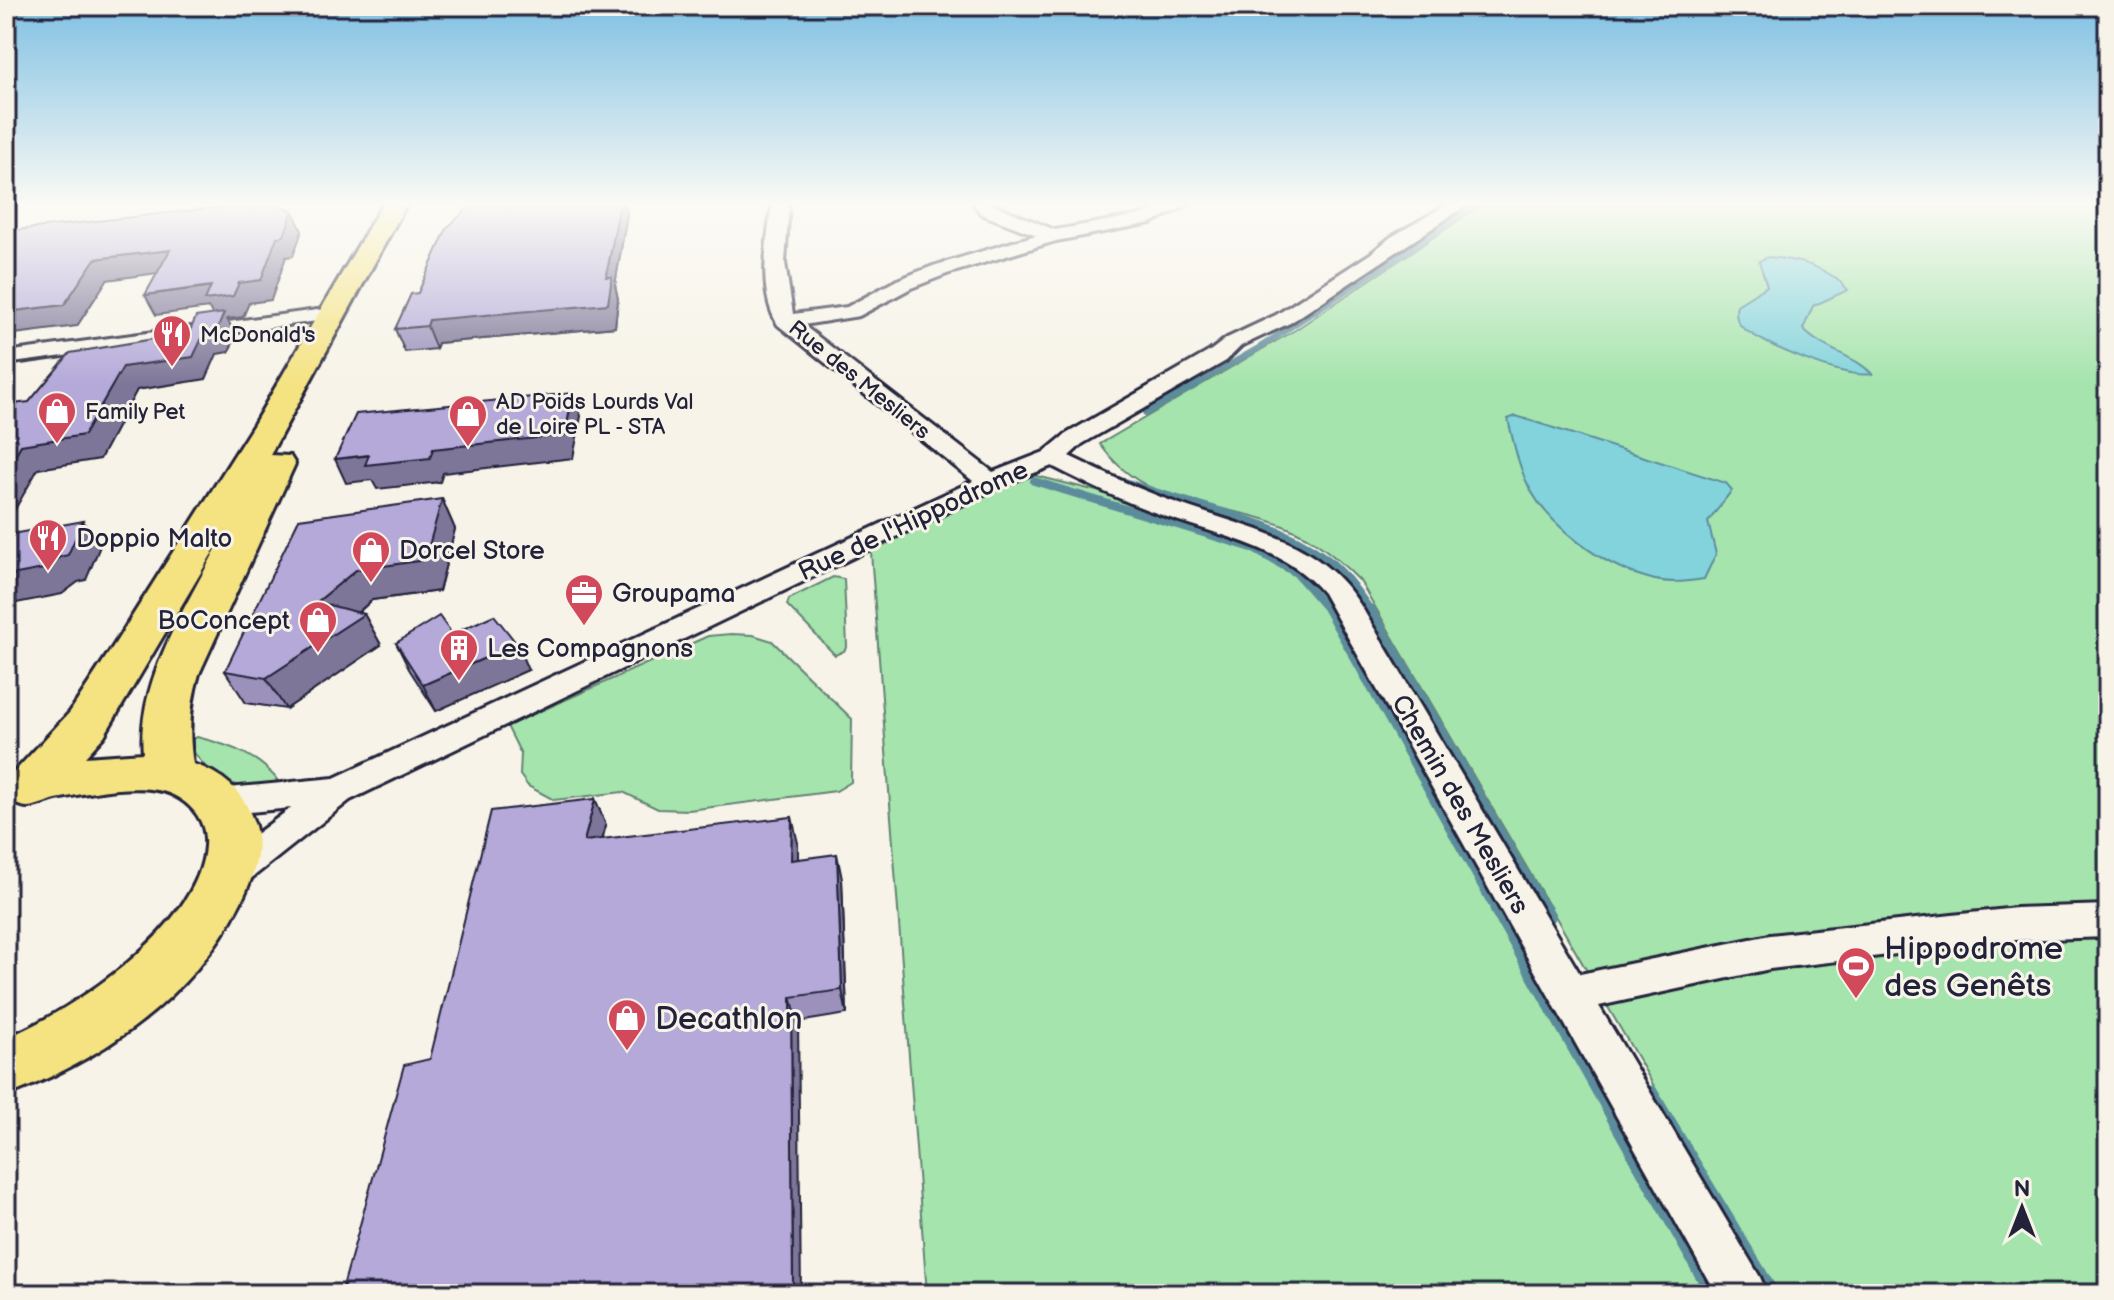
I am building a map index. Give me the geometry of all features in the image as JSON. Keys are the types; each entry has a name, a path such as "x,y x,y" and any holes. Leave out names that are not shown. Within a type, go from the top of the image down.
{"main road":[{"path":"17,792 87,724 264,436 361,264"},
{"path":"171,775 163,732 168,699 192,634 264,488 383,264"},
{"path":"8,1068 87,1025 152,977 199,926 225,878 232,849 231,836 218,802 198,786 171,775 107,772 17,792"}],"street":[{"name":"Rue des Mesliers","path":"777,264 778,305 785,321 990,482"},
{"path":"785,321 852,312 921,276 962,264"},
{"name":"Rue de l'Hippodrome","path":"225,878 338,791 990,482 1053,457 1074,439 1218,356 1234,342 1283,319 1368,264"},
{"path":"6,358 332,314"},
{"name":"Chemin des Mesliers","path":"1053,457 1130,494 1294,555 1326,578 1347,606 1743,1294"},
{"name":"Rue de l'Hippodrome","path":"218,802 338,791"},
{"path":"1570,994 1770,952 2016,924 2108,921"}],"green space":[{"name":"Hippodrome des Genêts","path":"1394,264 2108,264 2108,1294 1775,1294 1360,581 1326,550 1286,527 1162,493 1140,482 1119,466 1100,444 1295,330"},
{"path":"1017,471 1168,509 1247,535 1326,578 1742,1294 927,1294 870,539"},
{"path":"833,577 844,579 847,646 835,655 787,605 789,599"},
{"path":"753,635 772,641 852,719 851,782 836,791 689,810 658,809 623,792 554,800 528,786 520,775 521,754 507,726 708,636"},
{"path":"197,737 233,748 255,759 281,785 237,785 216,777 187,742"}],"water":[{"path":"1760,264 1803,264 1822,270 1840,282 1848,290 1813,306 1803,329 1872,374 1844,371 1806,360 1741,326 1737,318 1737,305 1767,286"},
{"path":"1516,416 1726,483 1732,490 1708,522 1716,554 1704,579 1662,581 1631,572 1596,554 1563,529 1537,500 1524,477 1508,419"}],"building":[{"path":"6,264 92,264 64,305 6,312"},
{"path":"162,264 267,264 261,280 239,283 233,296 205,300 211,286 145,295"},
{"path":"431,264 609,264 606,277 612,277 608,304 429,320 427,326 395,329 411,294 418,293"},
{"path":"224,313 217,330 205,332 193,357 123,367 84,435 21,445 6,470 6,405 29,402 70,353 189,333 196,317"},
{"path":"573,393 565,435 433,449 430,458 365,465 369,455 335,459 356,414"},
{"path":"442,499 425,560 356,570 317,602 364,614 266,678 225,671 299,519"},
{"path":"83,521 68,555 43,569 6,576 6,535"},
{"path":"494,615 517,644 423,685 396,643 439,616 452,634"},
{"name":"Decathlon","path":"595,799 584,841 792,817 791,860 837,854 842,990 791,997 793,1294 341,1294 404,1065 430,1059 491,811"}],"waterway":[{"path":"1201,381 1260,347 1387,264"},
{"path":"1146,412 1204,379"},
{"path":"1034,481 1252,548 1296,573 1329,611"},
{"path":"1125,482 1255,522 1305,544 1340,570 1371,611"},
{"path":"1328,609 1497,911"},
{"path":"1370,609 1546,911"},
{"path":"1496,909 1712,1294"},
{"path":"1545,909 1549,916"},
{"path":"1651,1092 1773,1294"}],"place":[{"name":"McDonald's","path":"172,368"},
{"name":"Family Pet","path":"57,445"},
{"name":"AD Poids Lourds Val de Loire PL - STA","path":"468,448"},
{"name":"Doppio Malto","path":"48,572"},
{"name":"Dorcel Store","path":"371,584"},
{"name":"Groupama","path":"584,627"},
{"name":"BoConcept","path":"318,654"},
{"name":"Les Compagnons","path":"459,682"},
{"name":"Hippodrome des Genêts","path":"1856,1000"},
{"name":"Decathlon","path":"627,1052"}]}
